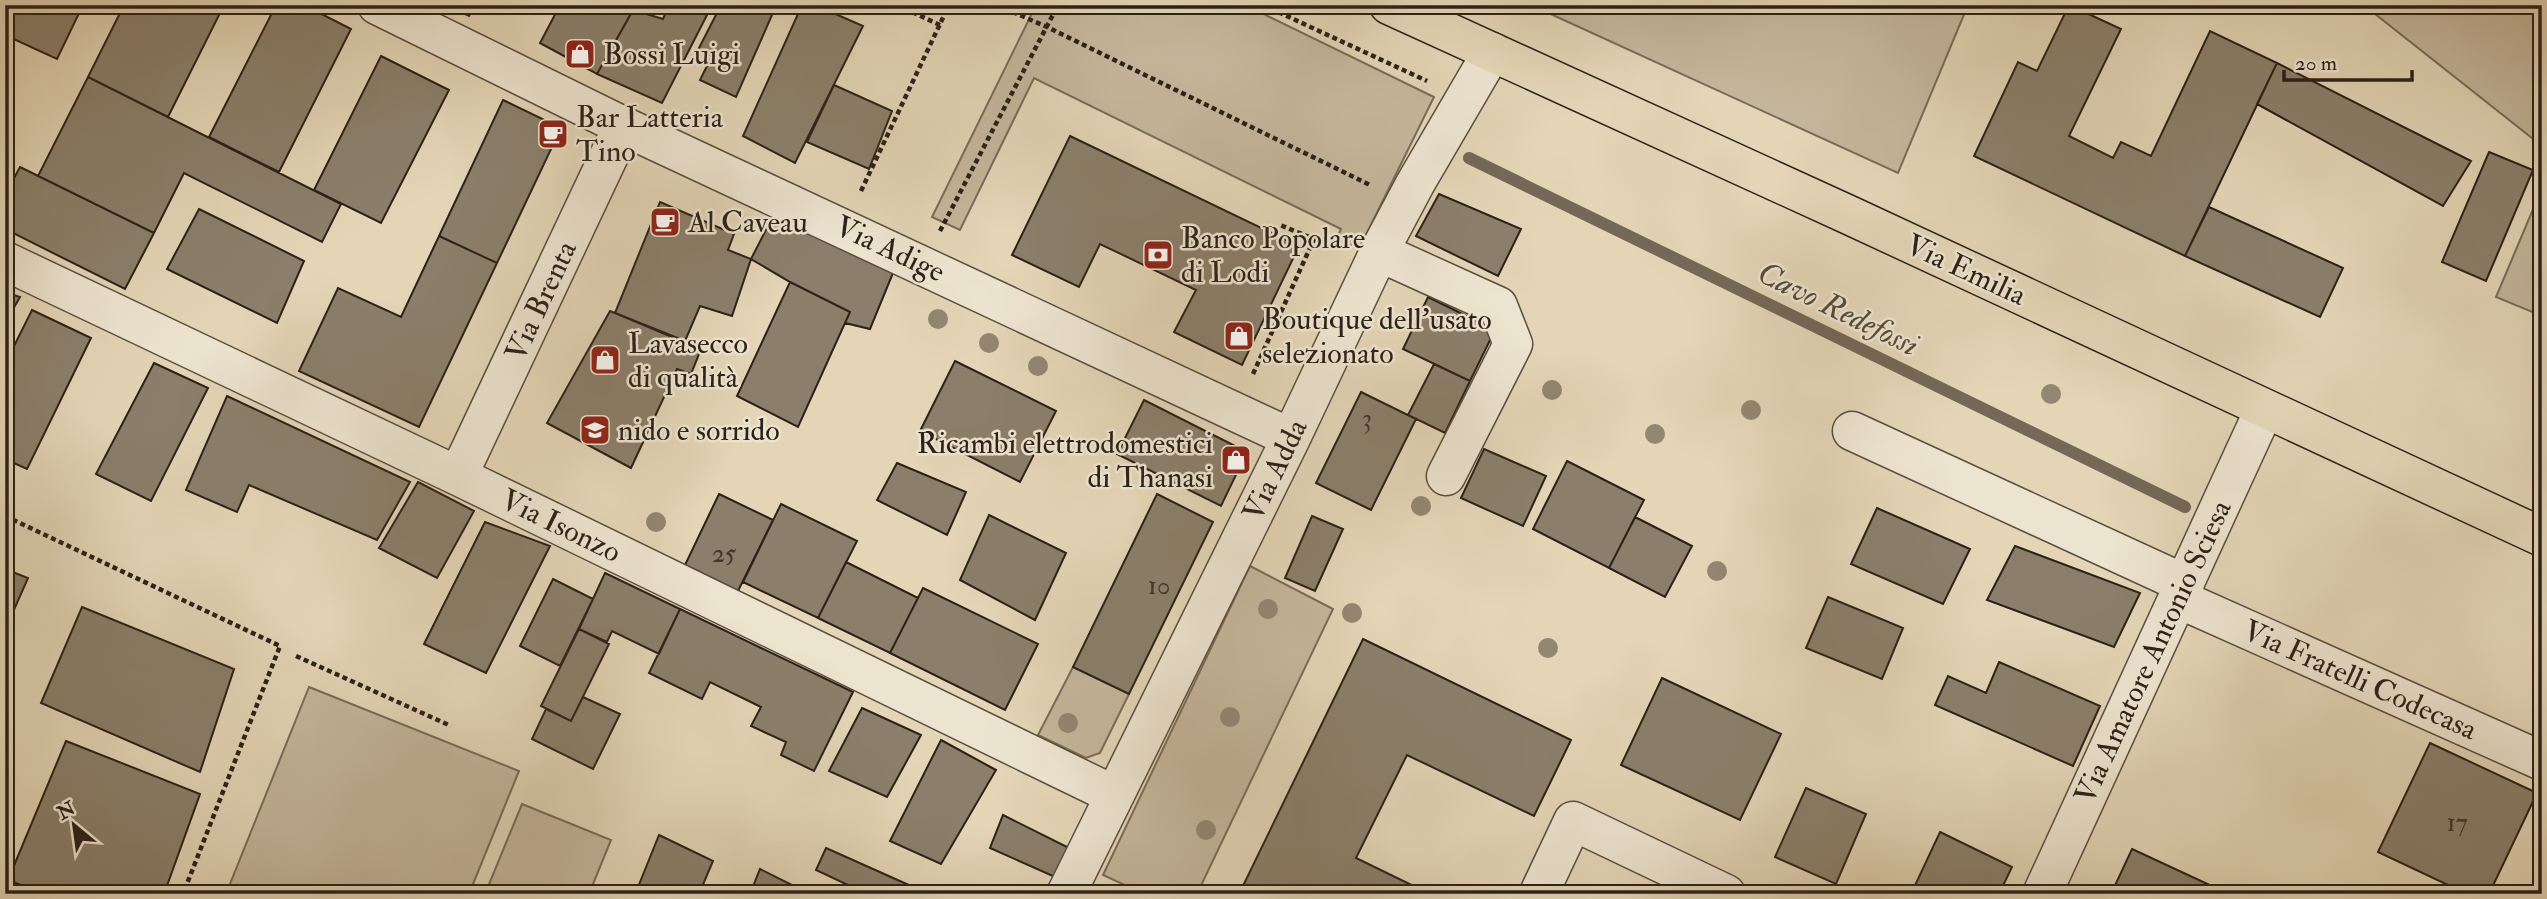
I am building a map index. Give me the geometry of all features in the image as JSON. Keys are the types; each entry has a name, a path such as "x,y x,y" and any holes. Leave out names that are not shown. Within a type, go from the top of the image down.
{"main road":[{"name":"Via Emilia","path":"1389,5 2542,537"}],"street":[{"name":"Via Adige","path":"377,5 624,127 1291,438"},
{"name":"Via Adda","path":"1066,894 1291,438 1379,252 1415,184 1492,52"},
{"name":"Via Brenta","path":"458,476 624,127"},
{"path":"1379,252 1498,306 1513,344 1446,476"},
{"name":"Via Isonzo","path":"5,261 458,476 1114,795"},
{"name":"Via Amatore Antonio Sciesa","path":"2042,894 2264,410"},
{"name":"Via Fratelli Codecasa","path":"1852,431 2542,761"},
{"path":"1540,891 1573,821 1726,894"}],"path":[{"path":"897,5 940,25"},
{"path":"856,200 948,5"},
{"path":"996,5 1047,27 1380,190"},
{"path":"928,230 938,235 1058,5"},
{"path":"1263,5 1466,100"},
{"path":"1247,386 1314,239 1280,225"},
{"path":"5,516 280,646 183,894"},
{"path":"296,656 451,726"}],"shaded area":[{"path":"1036,5 1245,5 1434,97 1362,243 1332,248 1341,229 1034,78 960,230 932,217"},
{"path":"1531,5 1968,5 1898,173"},
{"path":"2365,5 2542,5 2542,146 2365,6"},
{"path":"2542,188 2542,316 2496,297"},
{"path":"1250,566 1333,609 1197,894 1144,894 1103,875"},
{"path":"1073,667 1129,694 1100,753 1086,758 1038,735"},
{"path":"309,687 519,771 469,894 226,894"},
{"path":"522,804 611,840 589,894 485,894"}],"building":[{"path":"5,5 83,5 57,59 5,35"},
{"path":"124,5 224,5 168,117 88,77"},
{"path":"276,5 304,5 351,29 279,172 209,137"},
{"path":"447,5 474,5 469,16"},
{"path":"515,5 538,5 534,14"},
{"path":"560,5 636,5 597,74 540,43"},
{"path":"669,5 682,5 707,15 662,103 597,74 633,10 663,19"},
{"path":"721,5 750,5 772,15 736,97 700,80 712,56 698,50"},
{"path":"802,5 815,5 863,26 795,163 743,136"},
{"path":"2069,5 2121,29 2069,136 2113,158 2121,142 2151,156 2210,31 2277,63 2185,256 1974,156 2018,62 2037,71"},
{"path":"381,56 449,90 381,223 314,190"},
{"path":"2277,63 2471,161 2443,206 2257,104"},
{"path":"88,77 341,204 322,242 184,173 154,233 38,176"},
{"path":"834,85 892,111 869,169 807,142"},
{"path":"503,100 561,128 497,263 439,236"},
{"path":"1070,136 1299,246 1242,365 1174,332 1196,290 1100,244 1079,287 1012,255"},
{"path":"2489,152 2533,170 2486,281 2442,262"},
{"path":"20,167 154,233 125,289 5,229 5,195"},
{"path":"1439,194 1521,229 1498,276 1416,236"},
{"path":"660,202 734,234 728,250 751,259 732,316 700,306 685,341 615,313"},
{"path":"2209,207 2343,268 2320,317 2185,256"},
{"path":"199,209 304,261 277,323 167,269"},
{"path":"773,216 893,273 870,329 845,323 850,312 751,259"},
{"path":"439,236 497,263 419,427 299,371 338,288 401,317"},
{"path":"790,282 850,312 798,427 737,396"},
{"path":"5,292 20,297 5,323"},
{"path":"1428,297 1495,330 1470,381 1403,349"},
{"path":"32,310 91,338 27,469 5,459 5,364"},
{"path":"610,311 701,349 691,374 677,369 631,468 547,423"},
{"path":"955,361 1056,411 1020,482 920,431"},
{"path":"154,363 208,388 151,501 96,474"},
{"path":"1434,364 1470,381 1445,433 1408,415"},
{"path":"1361,392 1416,419 1371,510 1316,483"},
{"path":"227,396 410,482 377,540 249,485 237,512 186,490"},
{"path":"1144,400 1247,452 1221,506 1117,454"},
{"path":"1484,449 1546,476 1523,526 1461,498"},
{"path":"1567,461 1644,500 1609,568 1533,529"},
{"path":"897,463 966,492 947,535 877,500"},
{"path":"418,482 474,511 437,578 379,548"},
{"path":"719,494 773,520 738,591 685,565"},
{"path":"1157,494 1213,522 1129,694 1073,667"},
{"path":"781,504 857,541 818,618 743,582"},
{"path":"1877,508 1970,549 1943,604 1851,564"},
{"path":"989,515 1066,553 1035,620 960,580"},
{"path":"1312,516 1343,529 1315,591 1285,578"},
{"path":"1635,517 1692,546 1665,597 1609,568"},
{"path":"485,522 550,546 486,673 424,644"},
{"path":"2015,546 2140,593 2114,647 1987,600"},
{"path":"846,562 918,598 890,653 818,618"},
{"path":"5,569 28,578 5,630"},
{"path":"605,573 680,609 659,654 612,631 607,642 579,629"},
{"path":"553,579 593,599 560,666 520,646"},
{"path":"923,588 1038,644 1005,710 890,653"},
{"path":"1828,597 1903,628 1882,679 1806,648"},
{"path":"82,607 234,669 200,772 41,703"},
{"path":"680,609 853,692 814,771 781,755 786,742 751,726 761,707 710,682 702,699 649,673"},
{"path":"579,629 609,644 571,721 541,706"},
{"path":"1363,639 1571,740 1534,816 1407,755 1356,858 1430,894 1250,894 1241,890"},
{"path":"1999,662 2100,706 2073,766 1935,705 1948,676 1986,693"},
{"path":"1662,678 1781,734 1740,820 1621,765"},
{"path":"583,697 620,714 593,769 532,739 546,709 571,721"},
{"path":"862,708 921,735 887,797 829,771"},
{"path":"941,740 996,770 941,864 890,841"},
{"path":"66,741 200,794 164,894 44,894 8,880"},
{"path":"2430,743 2537,793 2489,894 2467,894 2378,852"},
{"path":"1806,788 1866,814 1836,884 1775,857"},
{"path":"1003,815 1071,849 1055,877 990,848"},
{"path":"1940,832 2012,867 1999,894 1911,894"},
{"path":"659,835 713,861 699,894 636,892"},
{"path":"826,848 929,894 867,894 816,870"},
{"path":"2132,849 2229,894 2111,894"},
{"path":"760,869 800,889 798,894 750,894"}],"waterway":[{"name":"Cavo Redefossi","path":"1469,158 2185,507"}],"place":[{"name":"Bossi Luigi","path":"580,54"},
{"name":"Bar Latteria Tino","path":"553,134"},
{"name":"Al Caveau","path":"665,222"},
{"name":"Banco Popolare di Lodi","path":"1158,255"},
{"name":"Boutique dell'usato selezionato","path":"1239,336"},
{"name":"Lavasecco di qualità","path":"605,360"},
{"name":"nido e sorrido","path":"595,430"},
{"name":"Ricambi elettrodomestici di Thanasi","path":"1236,460"}]}
